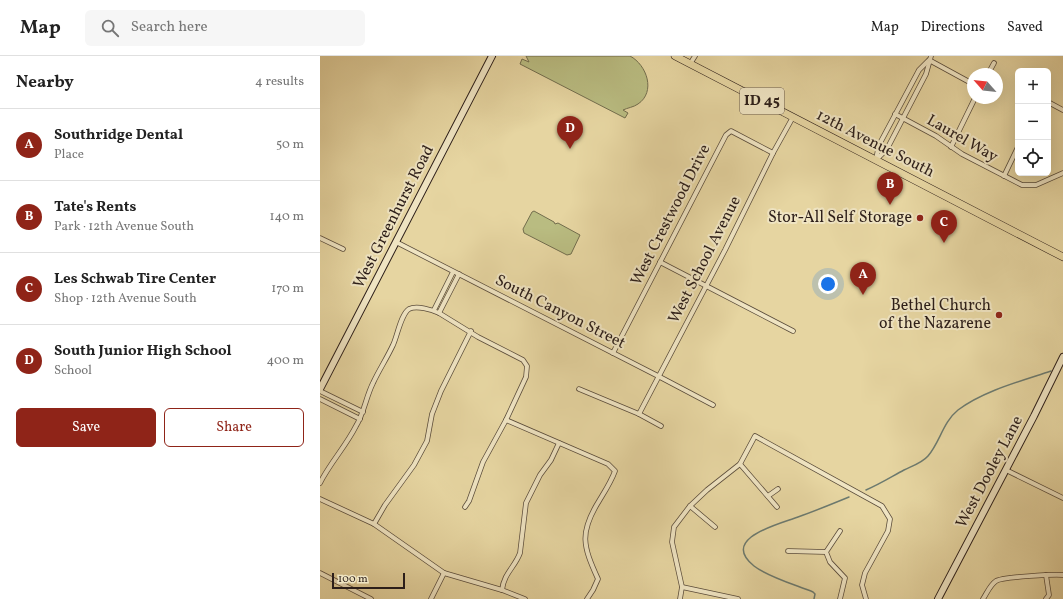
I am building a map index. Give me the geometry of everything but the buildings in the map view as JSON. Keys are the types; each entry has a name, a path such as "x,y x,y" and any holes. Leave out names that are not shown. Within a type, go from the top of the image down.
{"main road":[{"name":"West Greenhurst Road","path":"320,390 492,56"},
{"name":"12th Avenue South","path":"675,56 1063,257"},
{"name":"West Dooley Lane","path":"938,599 1006,470 1063,357"}],"street":[{"path":"690,64 694,56"},
{"path":"930,58 967,80"},
{"path":"876,160 878,145 919,70 930,58"},
{"path":"876,160 887,149 926,74 930,58"},
{"path":"991,68 994,63"},
{"path":"951,147 972,104"},
{"path":"1051,104 1063,110"},
{"name":"Laurel Way","path":"895,114 936,136 951,147 1022,185 1036,185 1063,173"},
{"name":"West School Avenue","path":"639,414 706,286 773,152 793,117"},
{"name":"West Crestwood Drive","path":"613,353 726,135 731,131 773,152"},
{"path":"1004,176 1015,153"},
{"path":"320,238 343,249"},
{"name":"South Canyon Street","path":"396,242 713,405"},
{"path":"660,262 792,330"},
{"path":"434,310 453,272"},
{"path":"439,313 459,274"},
{"path":"320,483 352,435 363,412 372,384 393,344 407,311 410,308 434,310 478,337 523,360 527,366 526,377 506,420 483,462 469,501 465,507"},
{"path":"374,524 385,505 414,465 427,441 432,414 440,391 471,332"},
{"path":"579,389 639,414 661,426"},
{"path":"320,390 363,412"},
{"path":"320,399 360,418"},
{"path":"506,420 608,464 614,471 612,479 597,503 585,531 587,555 598,579 587,599"},
{"path":"680,599 682,587 672,542 674,527 690,506 707,490 740,464 755,436 882,506 890,519 888,531 865,573 862,585 866,599"},
{"path":"502,590 506,575 520,553 526,503 540,475 551,460 559,443"},
{"path":"740,464 777,507"},
{"path":"1006,470 1063,498"},
{"path":"768,496 778,489"},
{"path":"320,499 374,524 444,573 502,590 525,599"},
{"path":"690,506 715,527"},
{"path":"826,552 840,531"},
{"path":"788,551 826,552"},
{"path":"826,552 830,562 845,578 840,599"},
{"path":"320,573 371,599"},
{"path":"431,599 444,573"},
{"path":"1046,575 1048,595 1046,599"},
{"path":"983,599 997,580 1046,575 1063,575"},
{"path":"682,587 738,599"}],"green space":[{"path":"526,56 630,56 636,60 645,72 648,86 647,93 644,99 638,104 623,110 628,113 625,118 520,64 522,59 529,62"},
{"path":"534,211 555,224 558,223 580,235 571,254 567,255 524,233 523,229"}],"waterway":[{"path":"866,490 923,461 936,445 949,420 958,410 968,403 1003,387 1051,371"},
{"path":"814,599 815,594 813,592 774,577 754,566 745,556 744,548 748,540 767,528 849,497"}],"place":[{"name":"South Junior High School","path":"570,149"},
{"name":"Tate's Rents","path":"890,205"},
{"name":"Stor-All Self Storage","path":"920,218"},
{"name":"Les Schwab Tire Center","path":"944,243"},
{"name":"Southridge Dental","path":"863,295"},
{"name":"Bethel Church of the Nazarene","path":"999,315"}]}
